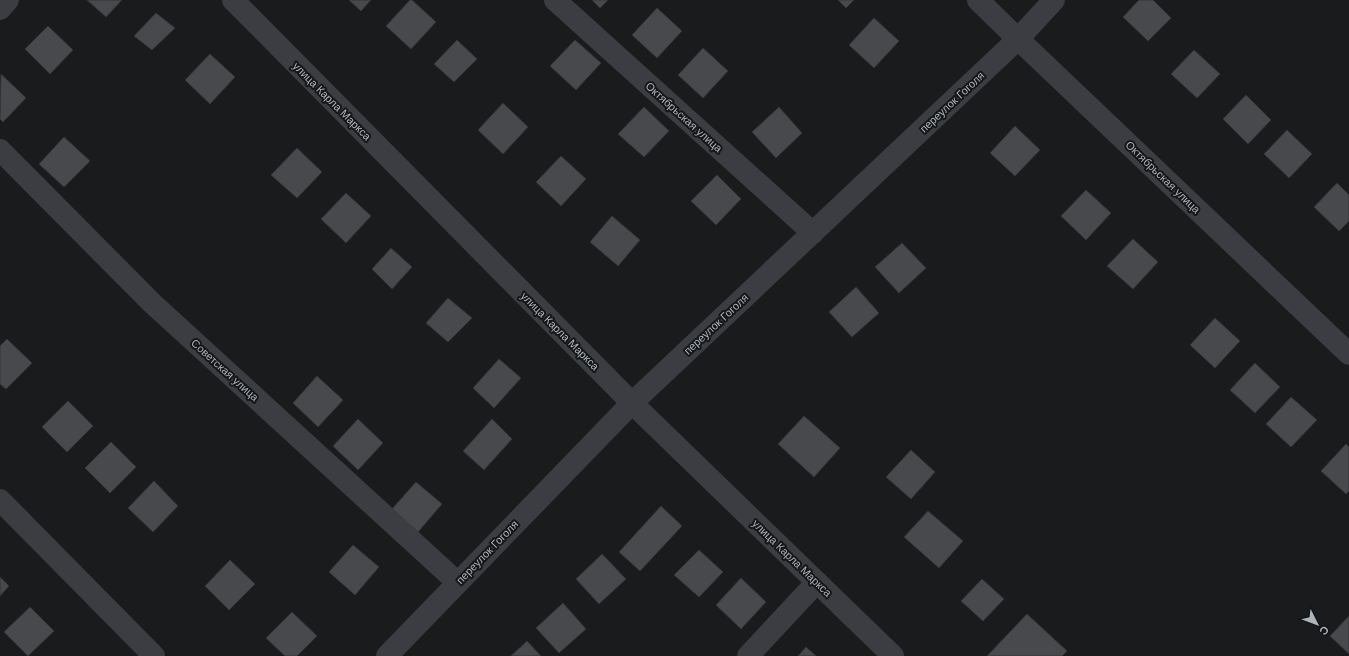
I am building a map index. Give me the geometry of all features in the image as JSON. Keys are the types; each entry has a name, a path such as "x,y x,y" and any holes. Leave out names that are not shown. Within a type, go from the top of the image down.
{"street":[{"path":"0,10 8,0"},
{"name":"улица Карла Маркса","path":"233,0 632,403 893,656"},
{"name":"Октябрьская улица","path":"555,0 813,233"},
{"name":"Октябрьская улица","path":"978,0 1349,354"},
{"name":"переулок Гоголя","path":"387,656 632,403 1018,39 1054,0"},
{"name":"Советская улица","path":"0,150 152,303 457,582"},
{"path":"0,500 154,656"},
{"path":"748,656 817,582"}],"building":[{"path":"87,0 122,0 106,17"},
{"path":"349,0 371,0 361,11"},
{"path":"410,0 412,0 436,22 411,49 386,26"},
{"path":"592,0 608,0 600,8"},
{"path":"838,0 854,0 846,8"},
{"path":"1139,0 1153,0 1171,18 1148,41 1123,17"},
{"path":"657,8 682,31 657,58 632,35"},
{"path":"156,13 175,28 152,50 134,36"},
{"path":"874,18 899,41 874,68 849,45"},
{"path":"48,26 73,50 50,74 25,49"},
{"path":"457,40 477,59 454,82 434,64"},
{"path":"575,40 601,63 576,90 550,66"},
{"path":"703,48 728,71 703,98 678,75"},
{"path":"1194,50 1220,74 1197,98 1171,74"},
{"path":"210,54 235,77 210,104 185,80"},
{"path":"1,74 26,98 3,122 0,119"},
{"path":"1246,95 1271,120 1248,144 1223,119"},
{"path":"503,103 528,127 503,154 478,130"},
{"path":"644,107 669,131 644,157 618,134"},
{"path":"779,107 802,133 776,158 752,132"},
{"path":"1015,126 1040,150 1015,176 990,153"},
{"path":"1287,130 1312,154 1289,178 1264,154"},
{"path":"64,137 90,161 64,187 39,164"},
{"path":"297,148 322,172 297,198 271,175"},
{"path":"561,156 586,179 561,206 536,182"},
{"path":"717,175 741,199 716,225 691,201"},
{"path":"1337,183 1349,195 1349,221 1339,231 1314,207"},
{"path":"1086,190 1111,213 1086,240 1061,216"},
{"path":"346,193 371,216 346,243 321,219"},
{"path":"612,216 640,240 618,266 590,242"},
{"path":"1133,239 1158,262 1133,289 1107,266"},
{"path":"902,243 926,268 899,293 875,267"},
{"path":"391,248 412,267 392,289 372,269"},
{"path":"856,287 879,313 852,337 829,312"},
{"path":"448,298 472,318 448,342 426,323"},
{"path":"1215,318 1240,341 1215,368 1190,345"},
{"path":"7,339 32,363 6,389 0,384 0,346"},
{"path":"499,359 521,378 494,408 473,388"},
{"path":"1255,363 1280,387 1255,413 1230,390"},
{"path":"317,376 343,400 318,427 293,403"},
{"path":"1291,397 1317,420 1291,447 1266,424"},
{"path":"68,401 93,426 67,452 42,427"},
{"path":"804,416 840,448 814,477 778,444"},
{"path":"358,419 383,443 358,470 333,446"},
{"path":"492,419 512,439 484,470 463,451"},
{"path":"111,442 136,467 110,493 85,468"},
{"path":"1346,444 1349,447 1349,491 1346,494 1321,471"},
{"path":"911,450 935,472 911,499 886,477"},
{"path":"154,481 178,506 153,532 128,508"},
{"path":"416,482 442,504 418,532 392,509"},
{"path":"661,506 682,526 640,571 619,552"},
{"path":"928,511 963,541 939,568 904,537"},
{"path":"353,545 379,567 355,595 329,572"},
{"path":"699,550 723,572 699,597 674,575"},
{"path":"602,554 626,579 599,604 576,579"},
{"path":"230,560 255,584 229,610 205,586"},
{"path":"0,577 9,586 0,596"},
{"path":"741,578 766,602 741,629 716,605"},
{"path":"982,579 1004,599 983,621 961,601"},
{"path":"563,603 586,629 559,653 536,628"},
{"path":"30,607 54,631 28,656 4,632"},
{"path":"292,612 317,636 297,656 285,656 266,638"},
{"path":"1027,614 1067,651 1062,656 987,656"},
{"path":"1349,616 1349,654 1330,636"},
{"path":"527,641 541,656 511,656"},
{"path":"806,647 816,656 798,656"}]}
